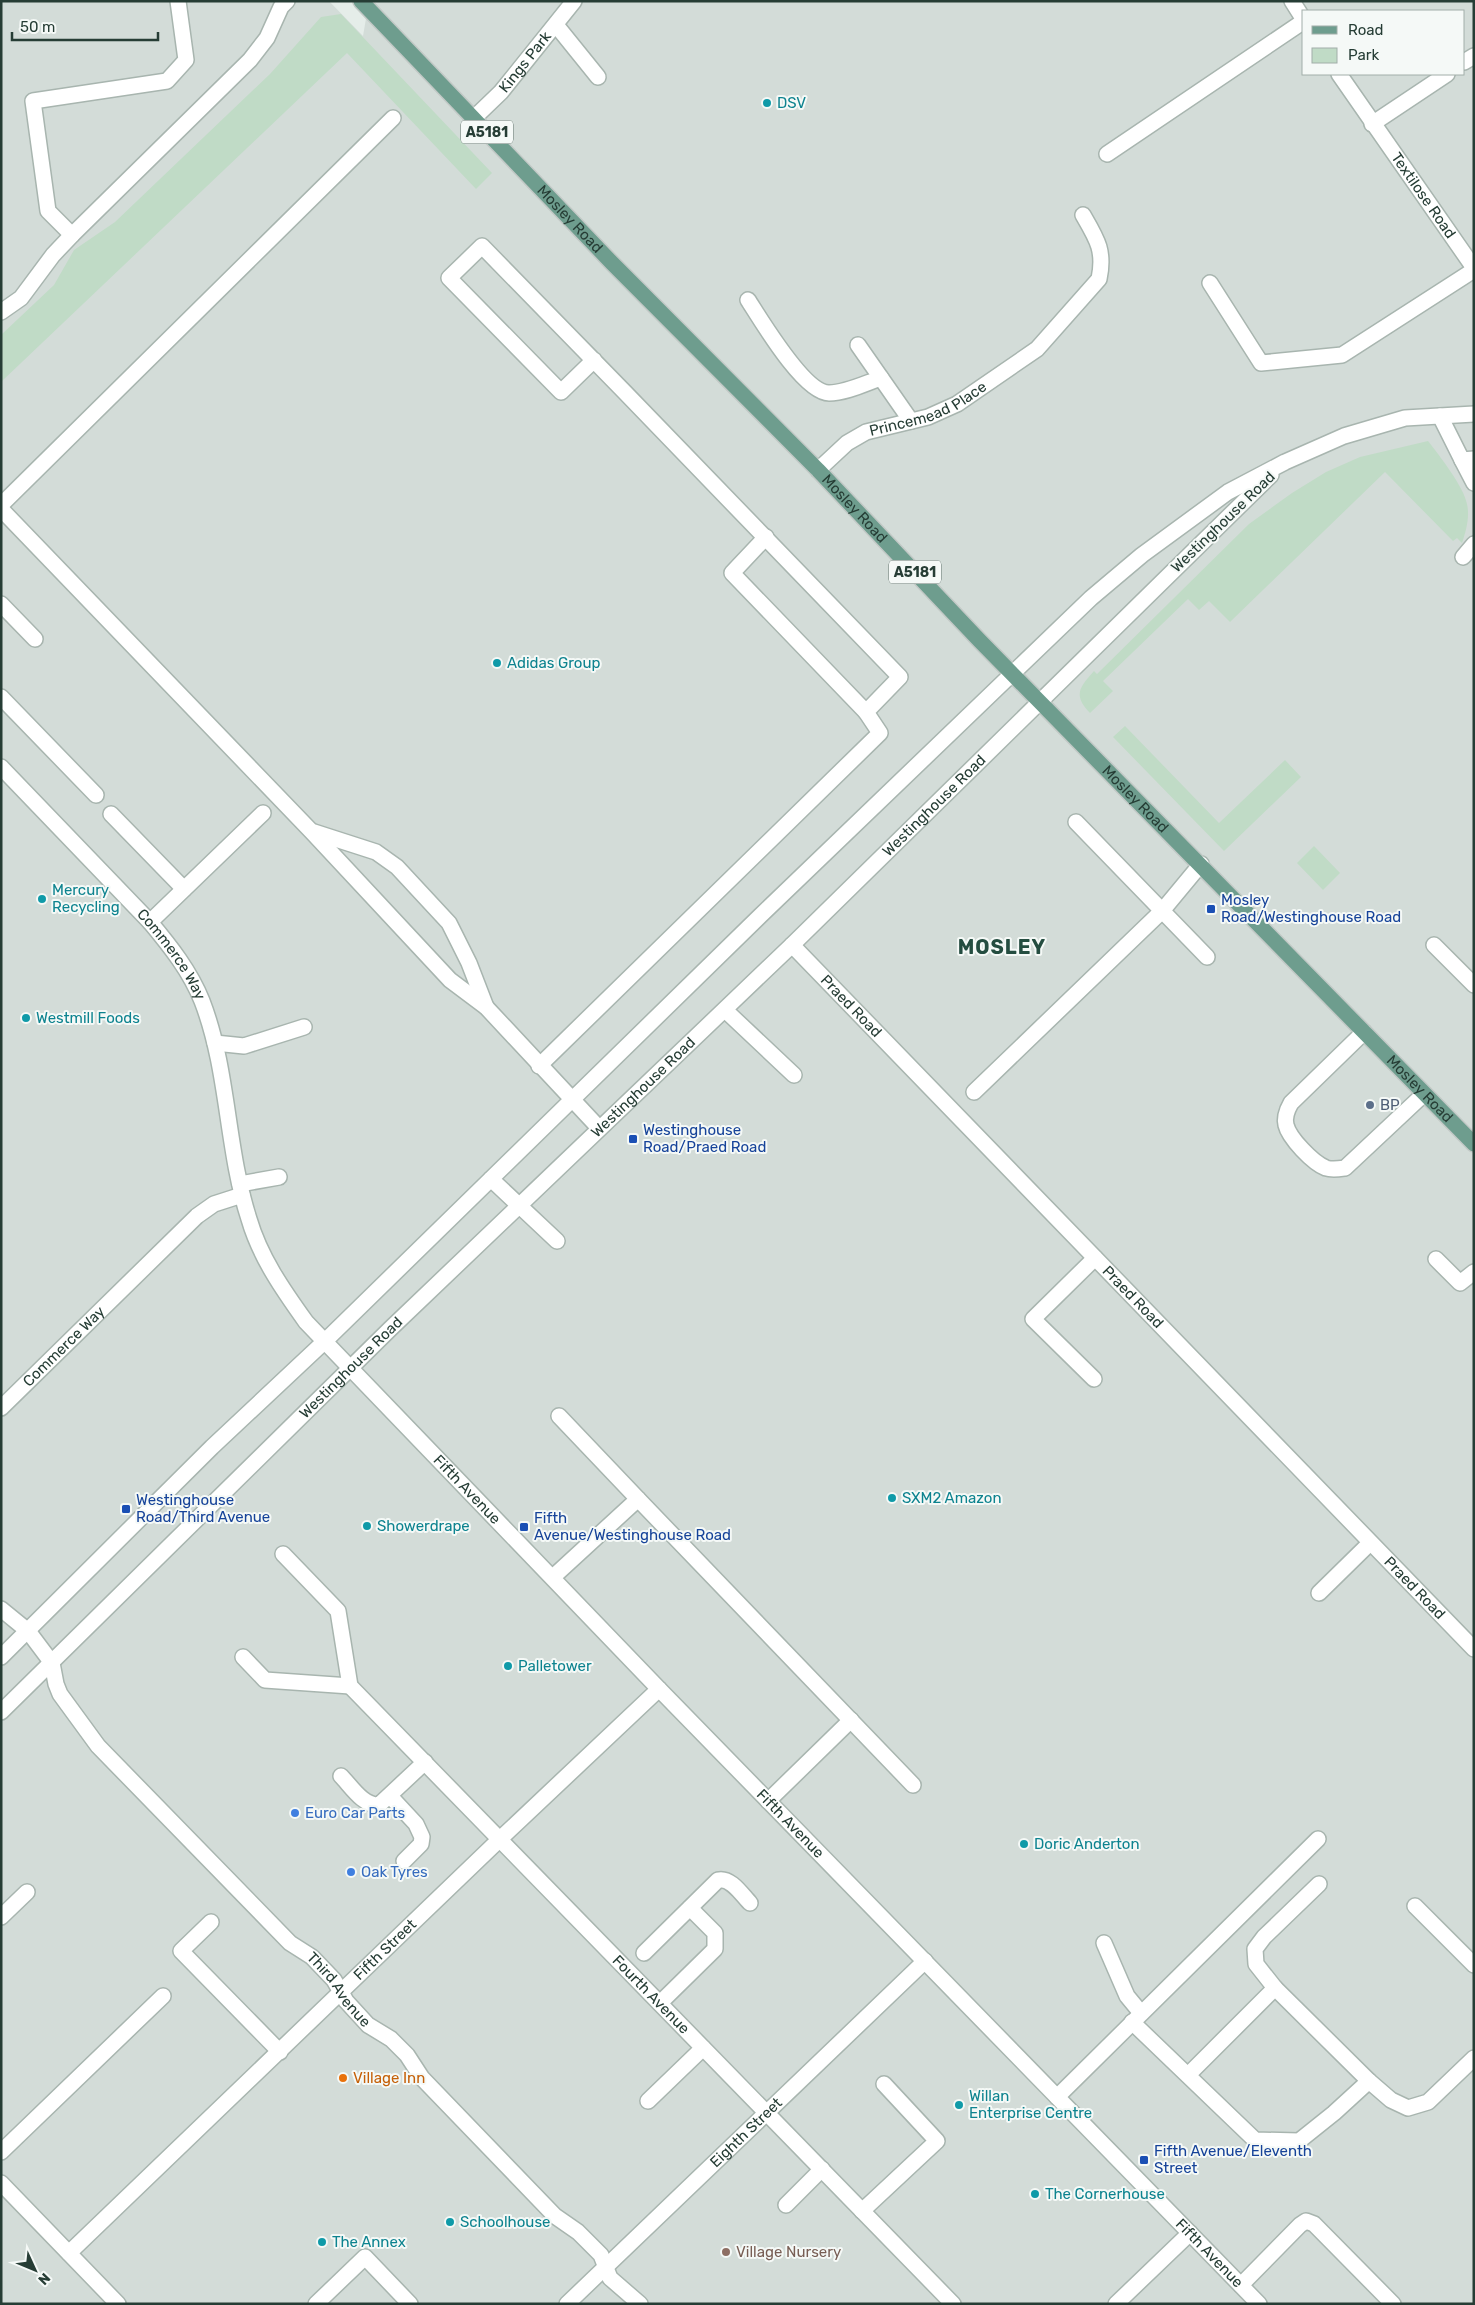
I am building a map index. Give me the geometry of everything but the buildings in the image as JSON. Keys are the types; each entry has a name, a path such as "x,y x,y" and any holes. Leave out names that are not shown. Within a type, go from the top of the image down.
{"main road":[{"name":"Mosley Road","path":"361,1 612,263 818,470 1039,702 1201,864 1474,1144"}],"street":[{"path":"72,235 48,211 33,101 167,81 186,60 178,1"},
{"path":"1,312 21,298 53,255 72,235 250,60 267,38 282,7 287,1"},
{"name":"Kings Park","path":"474,118 501,92 574,1"},
{"path":"1292,1 1302,17"},
{"path":"1107,154 1302,21"},
{"path":"556,25 598,77"},
{"name":"Textilose Road","path":"1340,75 1474,269"},
{"path":"1372,124 1446,75"},
{"path":"1,505 393,118"},
{"name":"Princemead Place","path":"818,470 856,437 866,432 911,421 950,408 1037,348 1084,298 1099,279 1102,264 1101,249 1083,215"},
{"path":"594,360 561,392 449,278 482,246 594,360 766,537 900,677 866,712"},
{"path":"1210,283 1260,363 1342,355 1474,269"},
{"path":"748,300 780,350 818,390 828,393 836,392 881,378"},
{"path":"858,345 911,421"},
{"name":"Westinghouse Road","path":"1,1657 212,1447 324,1342 1011,673 1091,598 1142,555 1228,492 1285,462 1344,436 1405,418 1474,414"},
{"path":"1440,416 1468,460 1474,483"},
{"name":"Westinghouse Road","path":"1,1712 350,1368 599,1128 792,946 1285,462"},
{"path":"1,509 312,832 450,980 486,1007 539,1066 599,1128"},
{"path":"539,1066 880,733 866,712 732,574 766,537"},
{"path":"1462,557 1474,544"},
{"path":"1,604 35,639"},
{"path":"1,697 96,795"},
{"name":"Commerce Way","path":"4,776 150,922 167,942 192,981 201,999 214,1043 241,1189 249,1220 277,1278 306,1322 324,1342"},
{"path":"150,922 262,813"},
{"path":"111,814 184,889"},
{"path":"1076,822 1207,957"},
{"path":"312,832 376,852 397,867 449,923 469,963 486,1007"},
{"path":"974,1092 1162,911 1201,864"},
{"path":"1434,945 1474,985"},
{"name":"Praed Road","path":"792,946 1474,1649"},
{"path":"725,1010 794,1075"},
{"path":"214,1043 244,1046 304,1027"},
{"path":"1364,1032 1290,1103 1286,1113 1286,1124 1297,1144 1319,1164 1336,1170 1345,1168 1424,1094"},
{"path":"241,1189 279,1177"},
{"path":"491,1179 557,1242"},
{"name":"Commerce Way","path":"1,1408 196,1216 241,1189"},
{"path":"1094,1379 1033,1319 1095,1258"},
{"path":"1436,1259 1460,1283 1474,1272"},
{"name":"Fifth Avenue","path":"324,1342 553,1577 659,1690 1259,2304"},
{"path":"559,1416 913,1785"},
{"path":"553,1577 638,1499"},
{"path":"1319,1593 1370,1543"},
{"path":"243,1658 265,1680 350,1686 338,1611 283,1554"},
{"path":"1,1609 28,1631 52,1663"},
{"name":"Third Avenue","path":"52,1663 60,1694 98,1746 284,1937 312,1957 334,1980 346,2002 368,2025 391,2039 407,2056 422,2078 555,2216 578,2232 601,2255 610,2278 640,2304"},
{"name":"Fourth Avenue","path":"350,1686 953,2304"},
{"name":"Fifth Street","path":"69,2253 280,2052 340,1991 659,1690"},
{"path":"768,1801 851,1720"},
{"path":"341,1776 372,1805 379,1805 425,1762"},
{"path":"390,1796 416,1824 422,1837 421,1844 404,1861"},
{"path":"1057,2097 1318,1839"},
{"path":"644,1954 718,1880 723,1879 729,1882 750,1903"},
{"path":"1319,1884 1264,1937 1255,1949 1256,1964 1275,1988 1369,2081 1391,2100 1408,2108 1428,2102 1474,2058"},
{"path":"1,1917 27,1892"},
{"path":"1415,1906 1474,1965"},
{"path":"660,2004 715,1949 714,1933 690,1908"},
{"path":"212,1922 180,1951 280,2052"},
{"path":"1104,1942 1137,2017 1188,2075 1255,2140 1299,2141 1334,2114 1369,2081"},
{"name":"Eighth Street","path":"567,2304 925,1961"},
{"path":"1188,2075 1275,1988"},
{"path":"1,2152 163,1996"},
{"path":"648,2101 703,2048"},
{"path":"862,2211 937,2140 884,2084"},
{"path":"786,2205 822,2170"},
{"path":"1,2182 118,2304"},
{"path":"1241,2285 1300,2224 1306,2221 1314,2224 1393,2304"},
{"path":"1116,2304 1190,2233"},
{"path":"316,2304 365,2257 410,2304"}],"shaded area":[{"path":"1,1 329,1 363,36 369,1 1474,1 1474,2304 1,2304"}],"green space":[{"path":"341,14 492,173 476,189 347,53 1,382 1,335 54,285 74,250 115,222 270,74 321,17"},
{"path":"1428,441 1450,471 1465,497 1468,519 1462,543 1457,538 1453,541 1385,472 1230,622 1209,601 1199,610 1188,599 1103,681 1113,691 1090,713 1085,707 1081,701 1080,692 1094,671 1097,674 1249,524 1292,493 1326,472 1360,457"},
{"path":"1125,726 1219,823 1285,760 1301,777 1224,851 1113,737"},
{"path":"1314,846 1340,873 1323,890 1297,863"}],"place":[{"name":"DSV","path":"767,103"},
{"name":"Adidas Group","path":"497,663"},
{"name":"Mercury Recycling","path":"42,899"},
{"name":"Mosley Road/Westinghouse Road","path":"1211,909"},
{"name":"Westmill Foods","path":"26,1018"},
{"name":"BP","path":"1370,1105"},
{"name":"Westinghouse Road/Praed Road","path":"633,1139"},
{"name":"SXM2 Amazon","path":"892,1498"},
{"name":"Westinghouse Road/Third Avenue","path":"126,1509"},
{"name":"Showerdrape","path":"367,1526"},
{"name":"Fifth Avenue/Westinghouse Road","path":"524,1527"},
{"name":"Palletower","path":"508,1666"},
{"name":"Euro Car Parts","path":"295,1813"},
{"name":"Doric Anderton","path":"1024,1844"},
{"name":"Oak Tyres","path":"351,1872"},
{"name":"Village Inn","path":"343,2078"},
{"name":"Willan Enterprise Centre","path":"959,2105"},
{"name":"Fifth Avenue/Eleventh Street","path":"1144,2160"},
{"name":"The Cornerhouse","path":"1035,2194"},
{"name":"Schoolhouse","path":"450,2222"},
{"name":"The Annex","path":"322,2242"},
{"name":"Village Nursery","path":"726,2252"}],"district":[{"name":"MOSLEY","path":"1002,947"}]}
